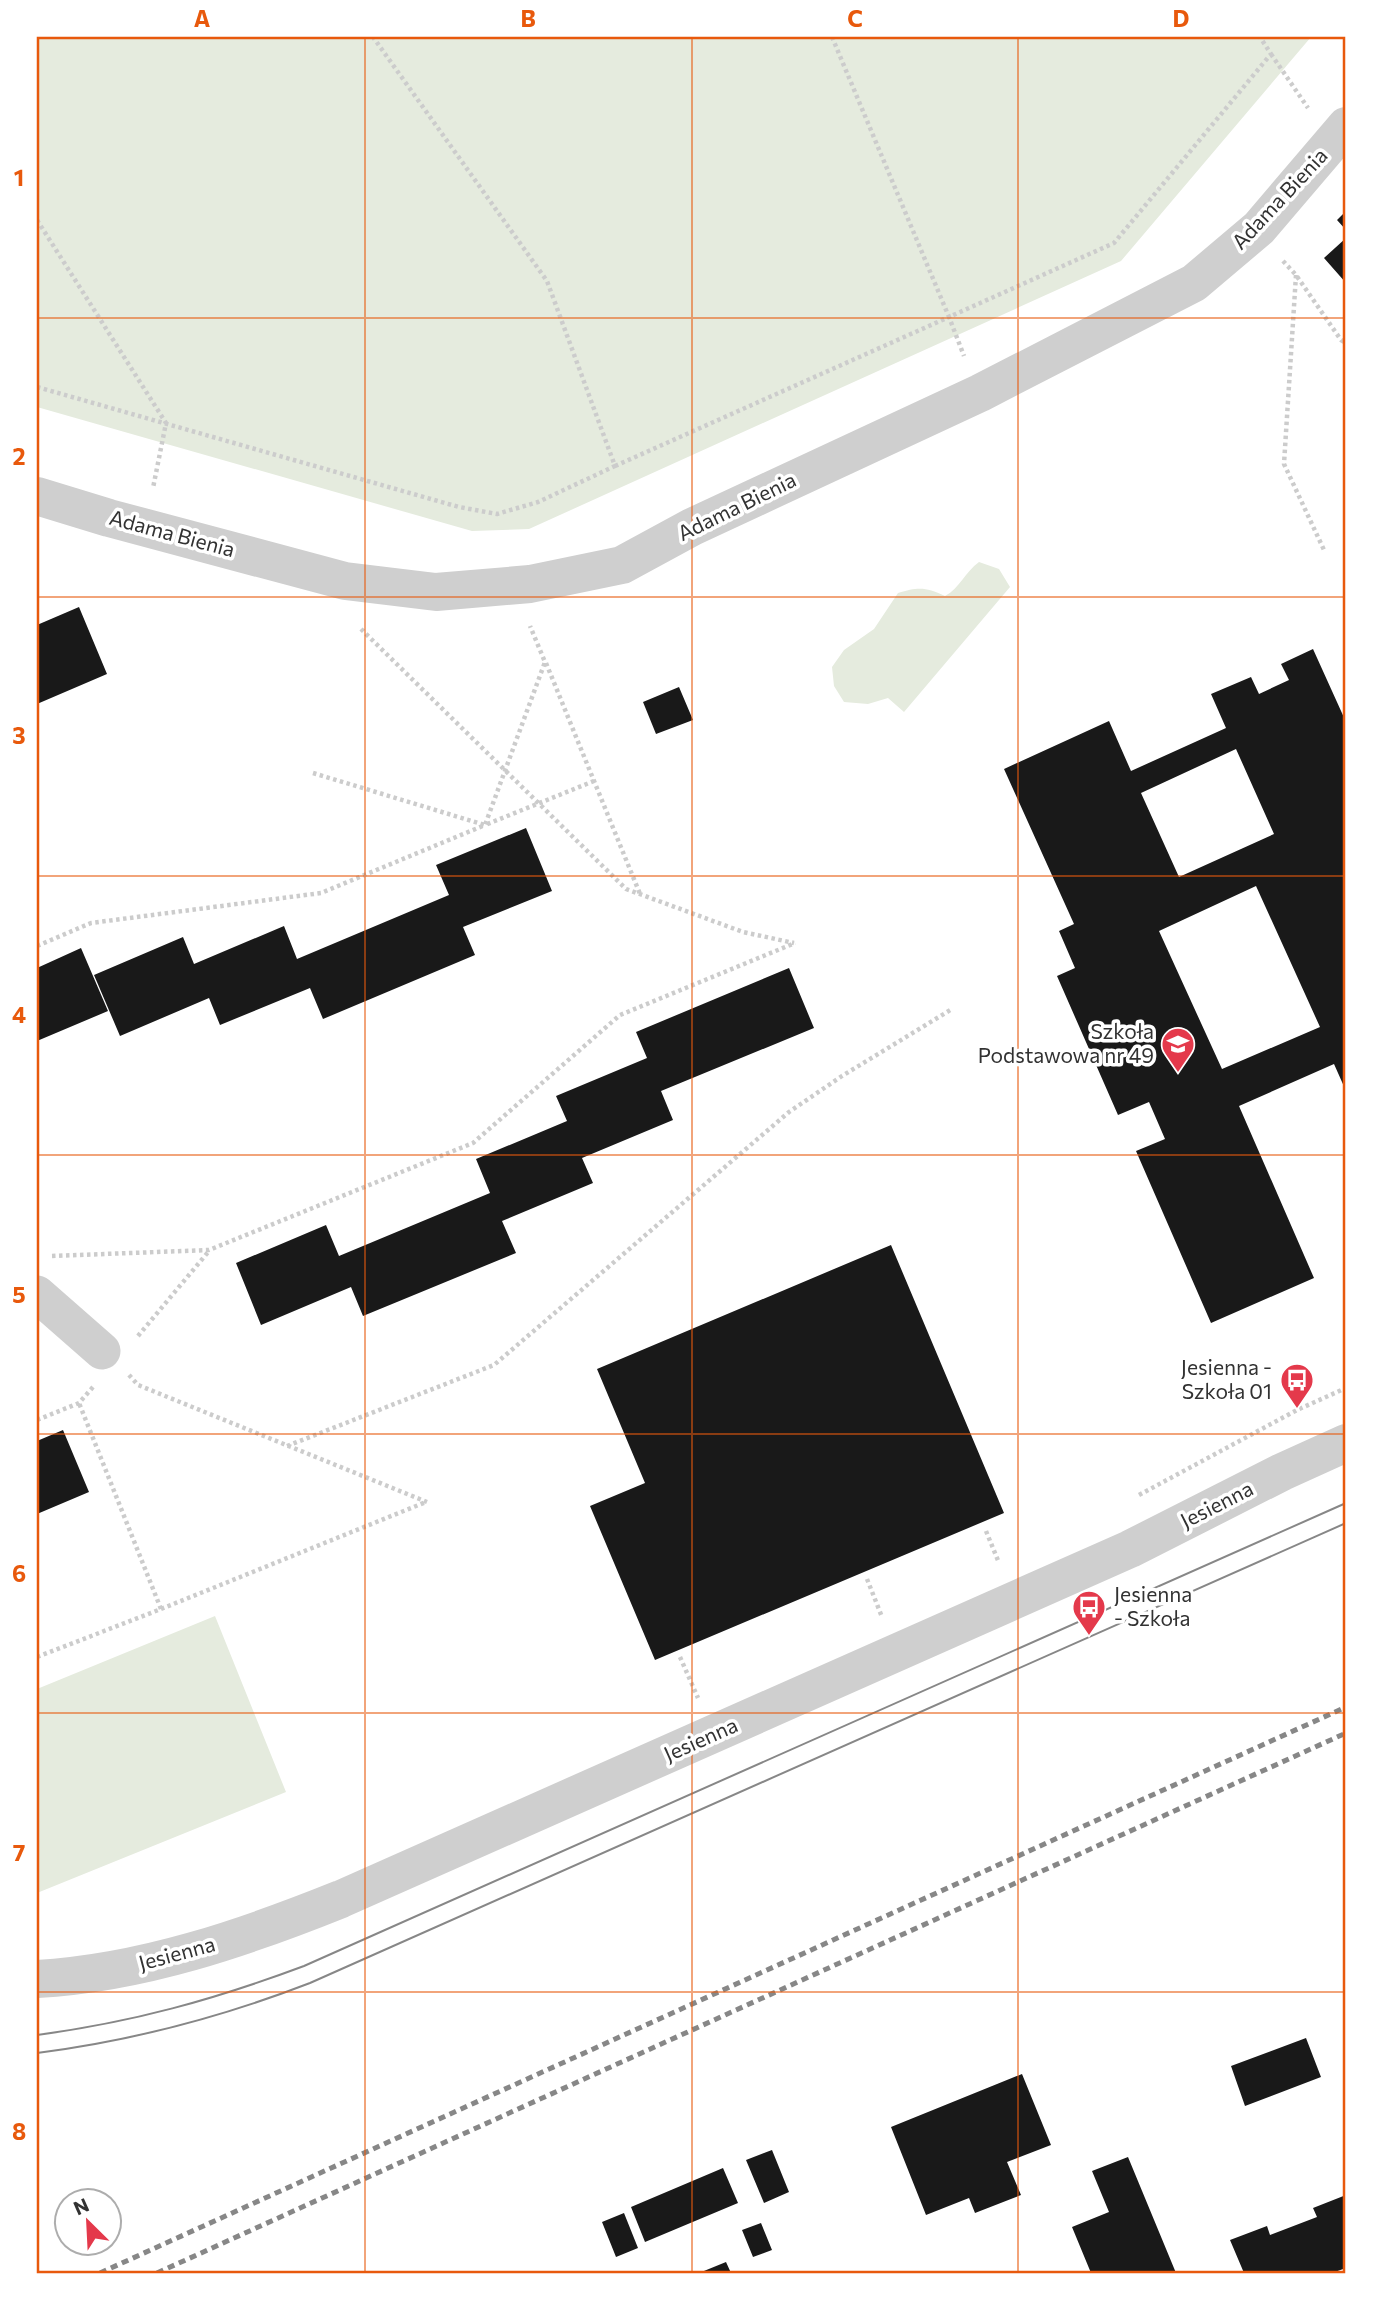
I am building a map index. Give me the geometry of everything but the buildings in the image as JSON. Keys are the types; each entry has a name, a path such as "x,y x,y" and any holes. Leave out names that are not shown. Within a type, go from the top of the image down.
{"street":[{"name":"Adama Bienia","path":"37,496 144,528 345,581 436,592 530,583 622,565 692,527 980,393 1194,284 1259,228 1339,135"},
{"path":"37,1294 114,1361"},
{"name":"Jesienna","path":"37,1979 131,1966 198,1950 273,1927 1130,1549 1282,1472 1346,1443"}],"path":[{"path":"373,37 547,281 615,466"},
{"path":"832,37 962,351"},
{"path":"1260,37 1271,54 1339,135"},
{"path":"37,387 459,507 497,514 538,502 1114,243 1271,54"},
{"path":"37,220 166,423 144,528"},
{"path":"1324,550 1284,464 1296,275 1341,340 1346,343"},
{"path":"527,619 640,894"},
{"path":"50,1256 209,1250 473,1143 620,1015 795,943 743,932 626,889 361,628"},
{"path":"485,825 545,662"},
{"path":"313,773 485,825"},
{"path":"37,946 91,923 321,893 594,782"},
{"path":"287,1446 494,1365 789,1112 842,1076 953,1009"},
{"path":"37,1420 79,1403 209,1250"},
{"path":"37,1657 427,1502 138,1385 114,1361"},
{"path":"79,1403 161,1609"},
{"path":"986,1531 999,1564"},
{"path":"867,1579 886,1627"},
{"path":"680,1657 701,1707"}],"shaded area":[{"path":"37,37 1311,37 1121,261 529,529 472,531 37,407"},
{"path":"979,562 999,569 1010,587 904,712 888,698 868,704 844,702 834,686 832,667 844,650 874,629 898,593 922,589 945,596 955,589"},
{"path":"215,1616 286,1792 37,1893 37,1689"}],"tram line":[{"path":"37,2035 106,2024 172,2008 304,1966 1346,1503"},
{"path":"37,2053 141,2035 243,2007 310,1983 1346,1523"}],"railway":[{"path":"100,2273 1346,1707"},
{"path":"157,2273 1346,1733"}],"place":[{"name":"Szkoła Podstawowa nr 49","path":"1178,1074"},
{"name":"Jesienna - Szkoła 01","path":"1297,1410"},
{"name":"Jesienna - Szkoła","path":"1089,1637"}]}
